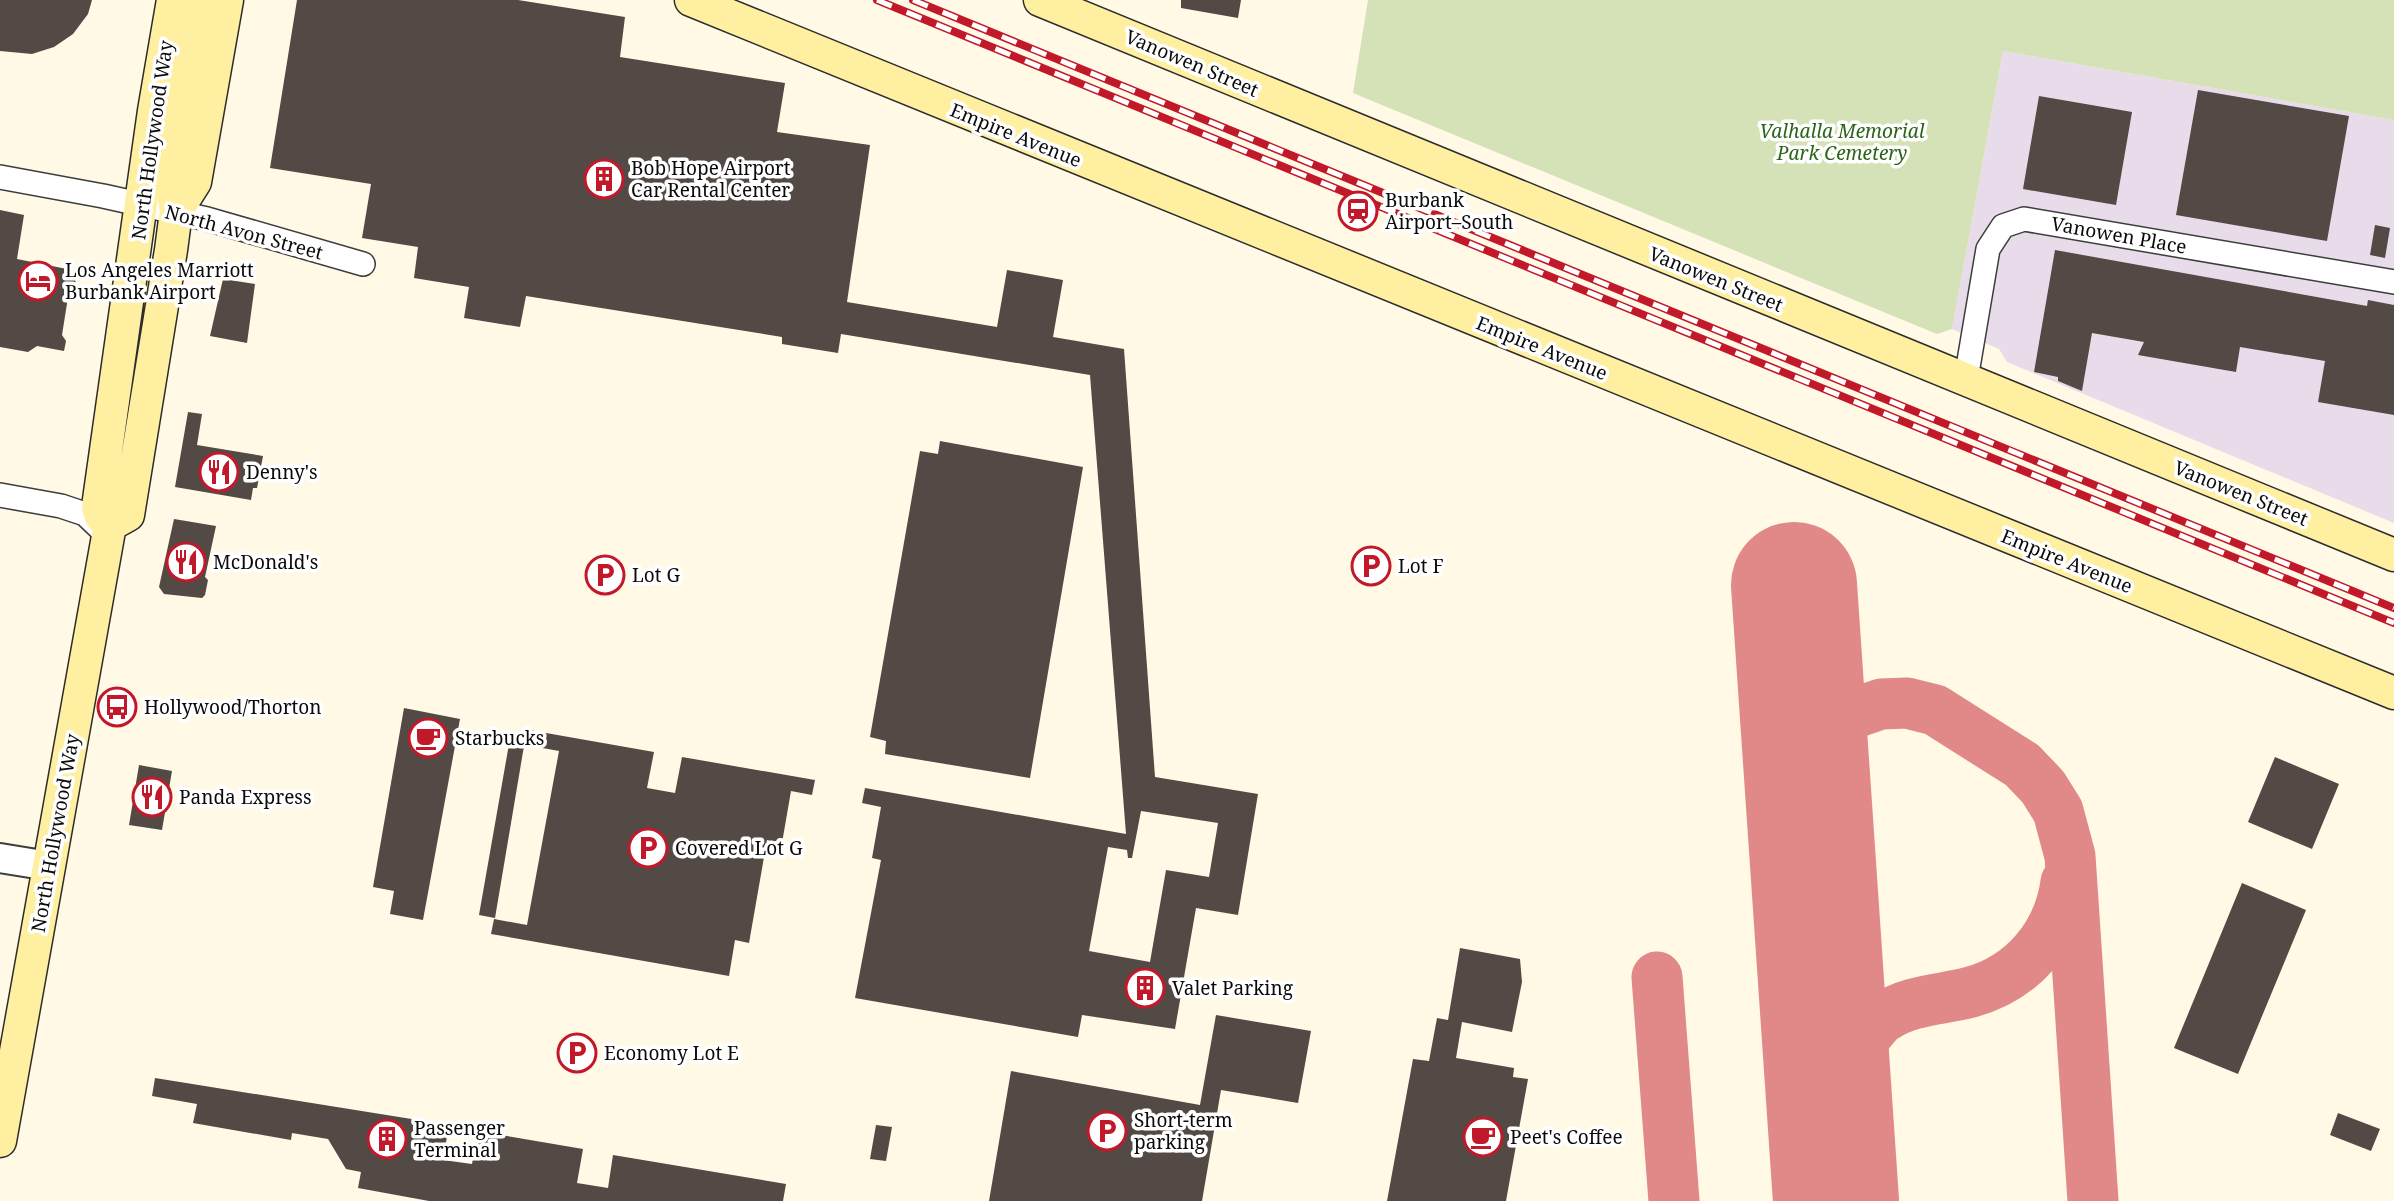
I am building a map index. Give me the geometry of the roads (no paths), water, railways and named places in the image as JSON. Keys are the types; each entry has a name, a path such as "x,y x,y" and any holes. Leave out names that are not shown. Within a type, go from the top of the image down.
{"main road":[{"name":"North Hollywood Way","path":"0,1141 109,530 99,508 141,205 173,0"},
{"name":"North Hollywood Way","path":"109,530 126,517 128,511 155,359 176,212 169,169 198,0"},
{"path":"176,212 195,182 227,0"},
{"name":"Empire Avenue","path":"691,0 1133,183 2394,693"},
{"name":"Vanowen Street","path":"1040,0 1901,356 1966,379 2394,555"}],"street":[{"name":"North Avon Street","path":"0,177 176,212 363,264"},
{"name":"Vanowen Place","path":"1966,379 1988,249 2003,226 2024,219 2394,282"},
{"path":"0,495 61,506 85,514 109,530"},
{"path":"0,858 49,866"}],"railway":[{"path":"877,0 2394,623"},
{"path":"913,0 2394,608"}],"place":[{"name":"Bob Hope Airport Car Rental Center","path":"604,179"},
{"name":"Burbank Airport–South","path":"1358,211"},
{"name":"Los Angeles Marriott Burbank Airport","path":"38,281"},
{"name":"Denny's","path":"219,472"},
{"name":"McDonald's","path":"186,562"},
{"name":"Lot F","path":"1371,566"},
{"name":"Lot G","path":"605,575"},
{"name":"Hollywood/Thorton","path":"117,707"},
{"name":"Starbucks","path":"428,738"},
{"name":"Panda Express","path":"152,797"},
{"name":"Covered Lot G","path":"648,848"},
{"name":"Valet Parking","path":"1145,988"},
{"name":"Economy Lot E","path":"577,1053"},
{"name":"Short-term parking","path":"1107,1131"},
{"name":"Peet's Coffee","path":"1483,1137"},
{"name":"Passenger Terminal","path":"387,1139"}],"park label":[{"name":"Valhalla Memorial Park Cemetery","path":"1842,142"}]}
